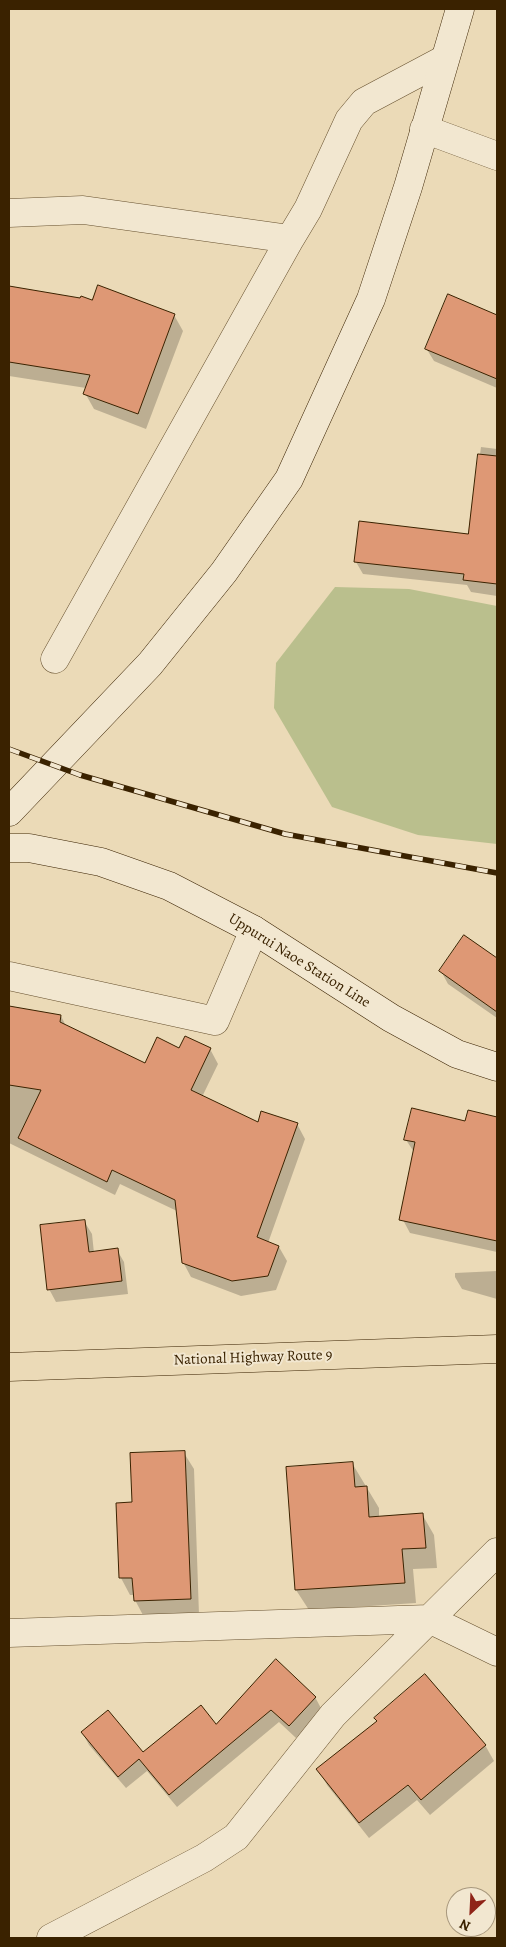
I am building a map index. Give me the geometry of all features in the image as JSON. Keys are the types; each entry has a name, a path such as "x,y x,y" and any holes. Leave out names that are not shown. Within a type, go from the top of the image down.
{"highway":[{"name":"National Highway Route 9","path":"9,1367 497,1348"}],"street":[{"path":"9,812 150,664 224,572 289,479 371,299 460,9"},
{"path":"55,658 308,209 349,120 364,102 443,60"},
{"path":"424,129 497,156"},
{"path":"9,213 84,210 290,239"},
{"name":"Uppurui Naoe Station Line","path":"19,848 101,862 170,886 254,930 315,971 391,1018 457,1054 497,1067"},
{"path":"9,976 215,1022 254,930"},
{"path":"51,1938 204,1858 236,1837 333,1715 497,1552"},
{"path":"9,1633 430,1619 497,1652"}],"green space":[{"path":"335,587 409,589 497,606 497,844 418,835 332,807 274,708 276,663"}],"building":[{"path":"98,285 175,314 138,414 83,394 90,375 9,362 9,286 80,298 81,296 92,300"},
{"path":"448,294 497,315 497,379 425,349"},
{"path":"478,454 497,456 497,584 463,580 464,574 354,562 359,521 468,534"},
{"path":"464,935 497,958 497,1012 439,971"},
{"path":"9,1006 61,1015 60,1022 145,1063 157,1037 179,1048 185,1036 211,1048 191,1090 258,1122 261,1111 298,1123 257,1237 279,1246 268,1276 232,1281 182,1263 175,1200 112,1170 107,1182 18,1138 41,1090 9,1085"},
{"path":"412,1108 465,1121 468,1110 497,1117 497,1241 399,1220 415,1142 404,1140"},
{"path":"85,1220 89,1252 118,1248 122,1281 47,1290 40,1225"},
{"path":"185,1451 191,1599 134,1601 132,1578 119,1578 116,1503 132,1502 130,1453"},
{"path":"353,1462 355,1487 367,1486 369,1517 423,1513 426,1548 402,1549 405,1583 295,1590 286,1467"},
{"path":"276,1659 316,1697 289,1726 271,1710 169,1795 139,1759 118,1777 81,1732 108,1710 143,1752 201,1705 216,1724"},
{"path":"425,1674 486,1745 421,1800 408,1785 359,1823 316,1769 377,1721 374,1718"}],"railway":[{"path":"9,749 80,775 285,834 497,873"}]}
